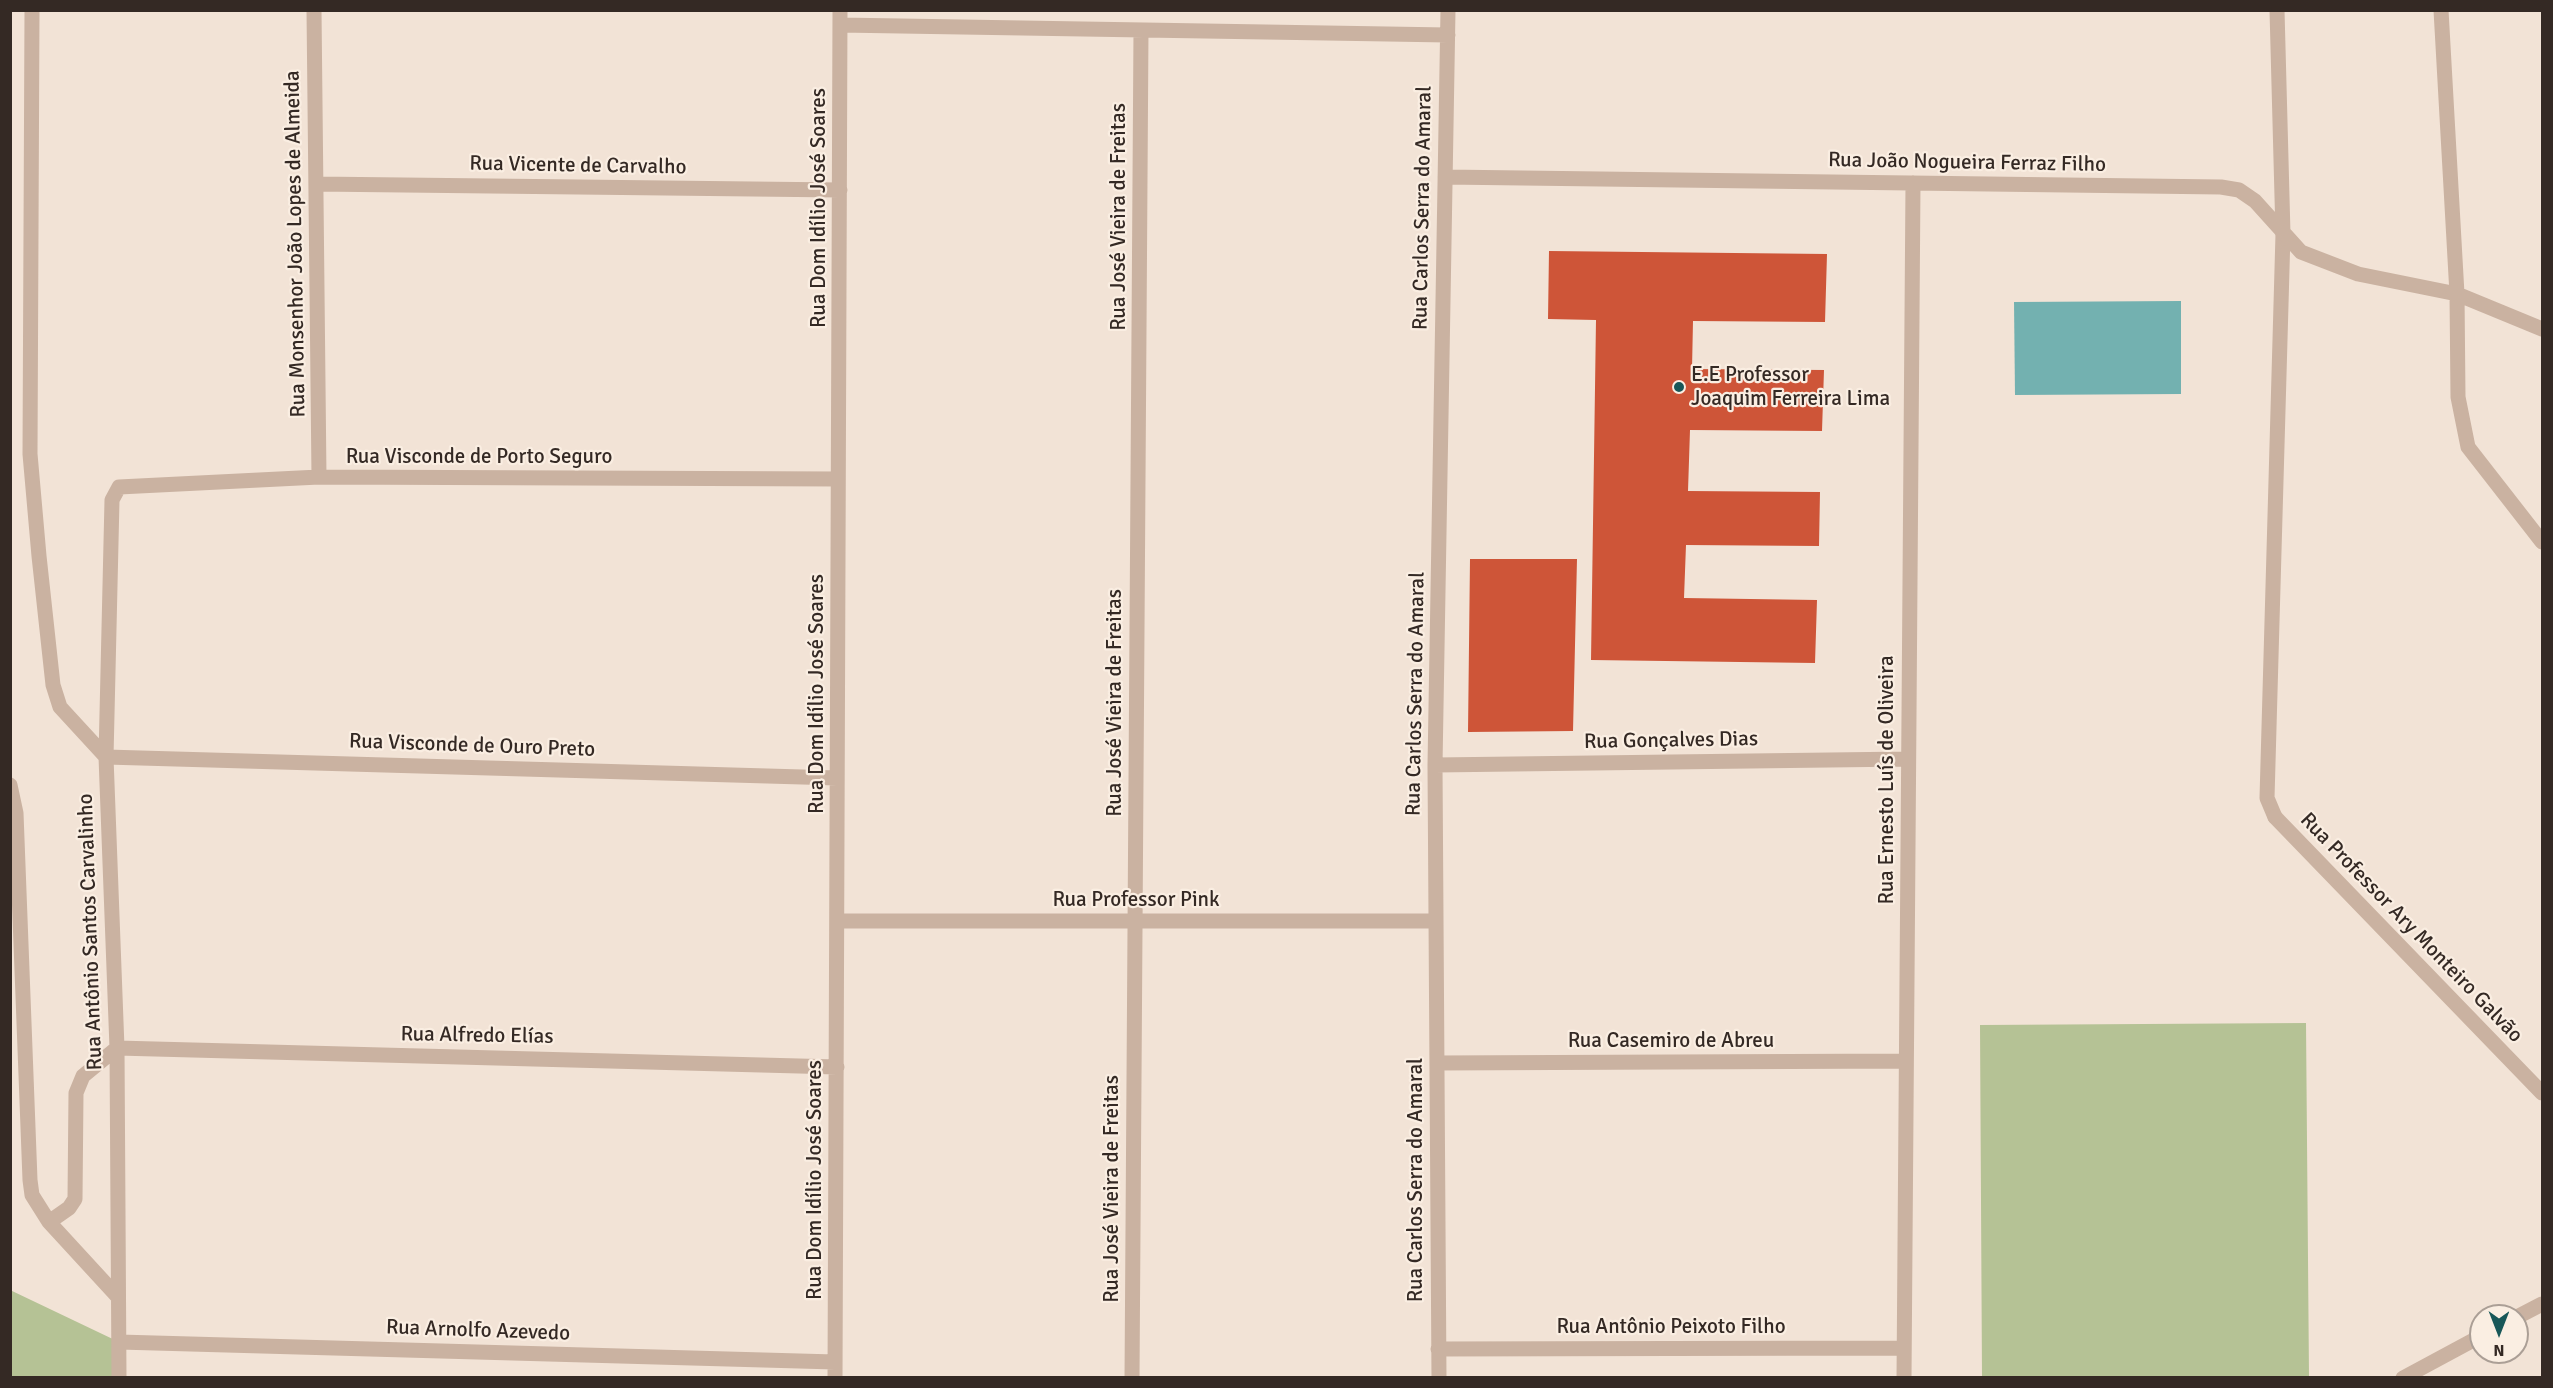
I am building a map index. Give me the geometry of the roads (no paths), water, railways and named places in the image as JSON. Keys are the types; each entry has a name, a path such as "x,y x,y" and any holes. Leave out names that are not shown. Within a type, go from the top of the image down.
{"street":[{"path":"32,10 30,454 38,545 53,685 60,707 106,757"},
{"name":"Rua Monsenhor João Lopes de Almeida","path":"314,10 319,477"},
{"name":"Rua Carlos Serra do Amaral","path":"1439,1377 1435,765 1448,10"},
{"path":"2277,10 2283,234"},
{"path":"2441,10 2457,294 2458,397 2468,447 2542,542"},
{"path":"840,18 1141,30 1448,35"},
{"name":"Rua Dom Idílio José Soares","path":"835,1370 840,18"},
{"name":"Rua José Vieira de Freitas","path":"1132,1377 1141,30"},
{"name":"Rua João Nogueira Ferraz Filho","path":"1445,177 2221,187 2239,190 2255,201 2301,252 2358,274 2457,294 2542,329"},
{"name":"Rua Ernesto Luís de Oliveira","path":"1904,1377 1912,183"},
{"name":"Rua Vicente de Carvalho","path":"316,184 840,190"},
{"name":"Rua Professor Ary Monteiro Galvão","path":"2283,234 2267,798 2275,817 2542,1093"},
{"name":"Rua Visconde de Porto Seguro","path":"119,487 319,477 838,479"},
{"name":"Rua Antônio Santos Carvalinho","path":"119,487 112,500 106,757 117,1048 119,1377"},
{"name":"Rua Visconde de Ouro Preto","path":"106,757 837,778"},
{"name":"Rua Gonçalves Dias","path":"1435,765 1908,759"},
{"path":"10,786 16,813 32,1195 49,1222 117,1296"},
{"name":"Rua Professor Pink","path":"837,921 1436,921"},
{"path":"49,1222 69,1208 75,1199 76,1093 83,1076 117,1048"},
{"name":"Rua Alfredo Elías","path":"117,1048 837,1066"},
{"name":"Rua Casemiro de Abreu","path":"1437,1063 1906,1061"},
{"name":"Rua Arnolfo Azevedo","path":"119,1342 835,1370"},
{"path":"2403,1377 2469,1342"},
{"name":"Rua Antônio Peixoto Filho","path":"1438,1349 1904,1348"}],"water":[{"path":"2181,301 2181,394 2015,395 2014,302"}],"place":[{"name":"E.E Professor Joaquim Ferreira Lima","path":"1679,387"}]}
